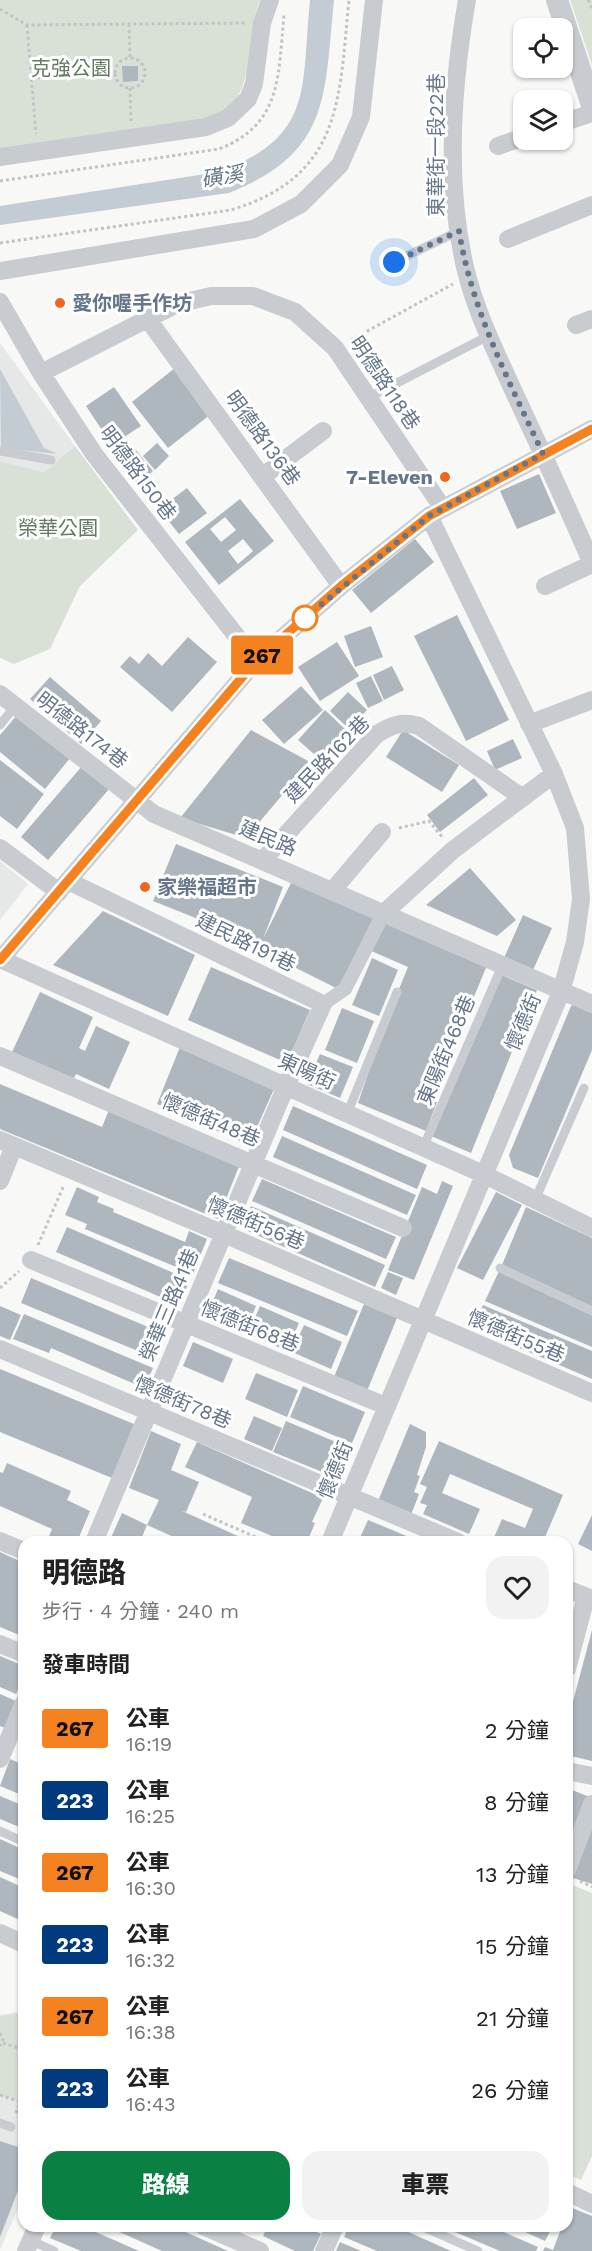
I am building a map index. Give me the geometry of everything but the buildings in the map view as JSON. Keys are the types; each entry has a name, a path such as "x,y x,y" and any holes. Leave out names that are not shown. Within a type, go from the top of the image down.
{"street":[{"path":"0,157 206,127 228,118 248,99 254,84 262,22 270,0"},
{"path":"0,271 254,229 301,204 339,165 361,117 374,0"},
{"name":"東華街一段22巷","path":"467,0 459,45 454,129 454,199 468,276 488,336 591,558"},
{"path":"557,0 592,105"},
{"path":"573,119 592,113"},
{"path":"498,146 513,141"},
{"path":"508,239 592,205"},
{"name":"明德路118巷","path":"41,373 177,304 211,296 253,296 295,312 335,348 368,398 435,511"},
{"name":"明德路150巷","path":"0,302 41,373 94,454 256,661"},
{"name":"明德路136巷","path":"147,318 341,586"},
{"path":"0,959 256,661 341,586 435,511 592,429"},
{"path":"263,476 323,431"},
{"name":"懷德街","path":"332,1536 561,992 586,897 575,828 554,774 529,724 435,511"},
{"path":"545,586 591,558"},
{"name":"明德路174巷","path":"0,694 136,801"},
{"path":"529,724 592,700"},
{"name":"建民路162巷","path":"263,860 377,734 394,724 407,722 419,726 523,798"},
{"path":"286,1086 323,1005 345,989 384,913 453,850 554,774"},
{"name":"建民路","path":"136,801 154,814 592,1004"},
{"path":"333,890 382,832"},
{"name":"建民路191巷","path":"0,848 64,886 323,1005"},
{"name":"東陽街","path":"0,959 483,1174 592,1228"},
{"name":"懷德街48巷","path":"0,1056 254,1162 403,1228"},
{"name":"榮華三路41巷","path":"96,1536 286,1086"},
{"path":"0,1181 7,1143"},
{"name":"懷德街56巷","path":"7,1143 422,1320"},
{"name":"懷德街68巷","path":"32,1260 386,1406"},
{"name":"懷德街55巷","path":"422,1320 592,1393"},
{"name":"懷德街78巷","path":"0,1349 444,1536"},
{"path":"0,1540 18,1548"},
{"path":"573,1591 589,1598 573,1649"},
{"path":"0,1644 18,1652"},
{"path":"0,1759 10,1742 18,1720"},
{"path":"573,1772 592,1776"},
{"path":"573,1854 592,1804"},
{"path":"0,1933 18,1941"},
{"path":"573,2195 592,2204"},
{"path":"217,2232 260,2251"},
{"path":"324,2251 332,2232"}],"lane":[{"path":"394,262 459,231"},
{"path":"368,398 488,336"},
{"path":"0,451 51,460"},
{"path":"0,725 15,706"},
{"name":"東陽街468巷","path":"423,1148 502,966"},
{"path":"347,1114 397,992"},
{"path":"535,1200 584,1088"},
{"path":"500,1268 592,1311"},
{"path":"0,1831 18,1839"},
{"path":"0,2123 11,2127"},
{"path":"435,2232 478,2251"},
{"path":"31,2239 54,2251"}],"path":[{"path":"0,243 231,210 251,204 285,186 311,161 331,126 339,101 349,0"},
{"path":"588,0 592,9"},
{"path":"0,9 27,25 251,23"},
{"path":"129,24 130,58"},
{"path":"27,25 36,138"},
{"path":"130,58 140,63 145,73 141,84 130,88 120,84 115,74 119,63 130,58"},
{"path":"31,78 115,74"},
{"path":"130,88 131,124"},
{"path":"335,348 468,276"},
{"path":"382,832 429,821 453,850"},
{"path":"0,1288 32,1260 70,1170"},
{"path":"203,1514 253,1536"},
{"path":"0,2033 1,2044 18,2048"},
{"path":"0,2095 18,2101"},
{"path":"11,2127 18,2108"}],"shaded area":[{"path":"0,343 75,446 44,472 0,461"},
{"path":"0,861 28,884 0,920"},
{"path":"18,2012 18,2208 0,2250 0,2015"}],"green space":[{"name":"克強公園","path":"0,0 260,0 255,15 245,78 232,105 220,116 0,149"},
{"path":"570,0 592,0 592,65"},
{"name":"榮華公園","path":"75,446 138,530 80,586 50,649 14,664 0,658 0,461 44,472"},
{"path":"573,1885 592,1893 592,2156 581,2180 573,2177"},
{"path":"18,2014 18,2101 0,2095 0,2016"}],"water":[{"name":"磺溪","path":"310,0 334,0 328,65 316,118 304,139 287,159 262,177 229,193 0,225 0,206 218,172 249,158 272,143 287,126 297,106 303,84"},
{"path":"0,369 44,448 58,454 1,448"}],"bus line":[{"name":"267","path":"0,960 256,661 341,586 442,507 592,429"}],"place":[{"name":"愛你喔手作坊","path":"60,303"},
{"name":"7-Eleven","path":"445,477"},
{"name":"家樂福超市","path":"145,887"}],"route":[{"path":"305,618 341,586 442,507 543,454 483,324 465,267 459,231 394,262"}]}
